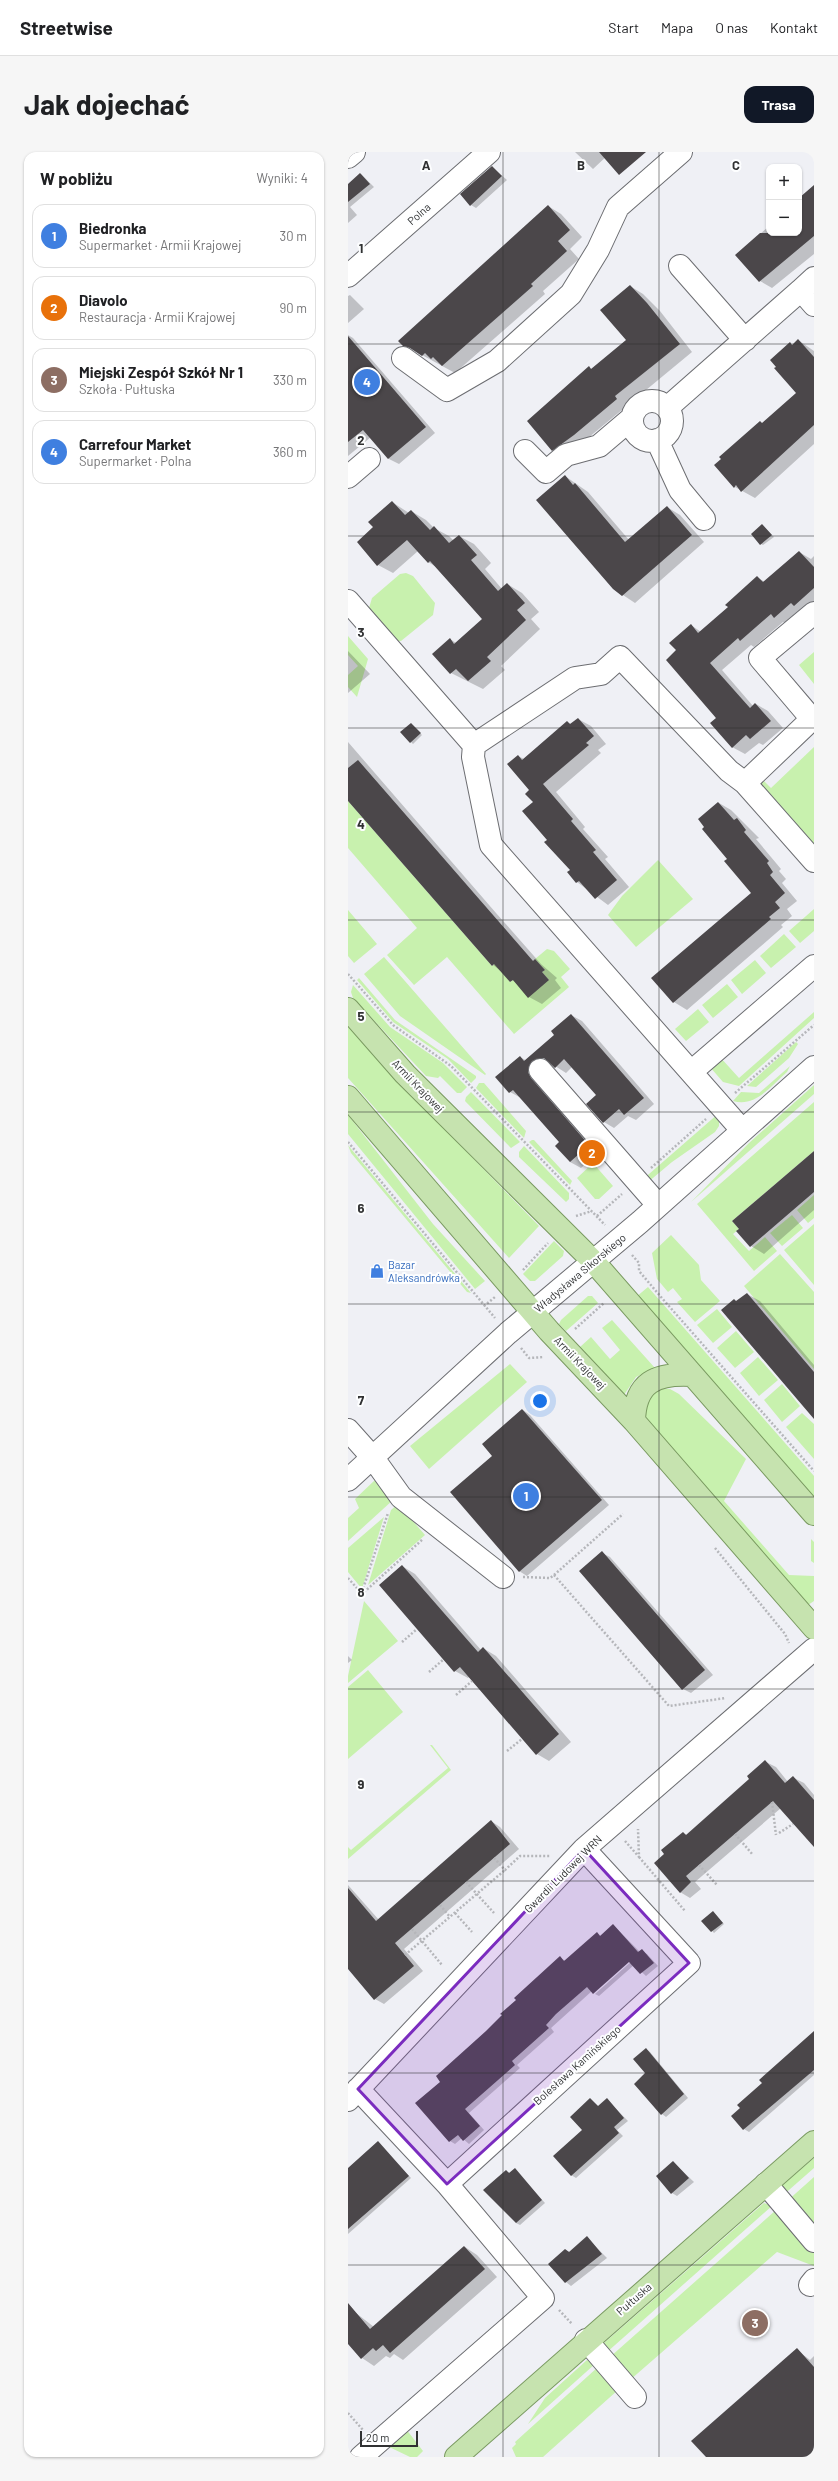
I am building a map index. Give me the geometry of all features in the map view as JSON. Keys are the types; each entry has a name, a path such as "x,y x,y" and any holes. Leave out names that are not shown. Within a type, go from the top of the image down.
{"main road":[{"name":"Armii Krajowej","path":"348,1009 405,1074 594,1262 692,1375 758,1448 814,1514"},
{"name":"Armii Krajowej","path":"348,1097 534,1312 551,1353 634,1421 814,1628"},
{"path":"634,1421 637,1397 646,1386 663,1376 692,1375"},
{"name":"Pułtuska","path":"456,2457 586,2340 814,2142"}],"street":[{"path":"348,157 354,152"},
{"name":"Polna","path":"348,276 489,152"},
{"path":"403,358 446,390 497,361 571,294 598,250 618,207 680,152"},
{"path":"680,266 745,340"},
{"path":"667,408 734,348 810,291"},
{"path":"525,451 546,472 566,455 600,446 632,418 638,407 649,401 656,402 667,408 672,421 663,438 657,440 644,440 634,431 632,418"},
{"path":"657,440 680,490 704,519"},
{"path":"348,477 369,459"},
{"path":"348,602 474,745 473,757 491,845 742,1130"},
{"path":"745,783 812,719 760,658 814,613"},
{"path":"474,745 574,678 601,674 620,657 730,771 745,783 814,861"},
{"path":"691,1072 814,966"},
{"name":"Władysława Sikorskiego","path":"348,1480 508,1333 594,1262 814,1067"},
{"path":"540,1070 658,1205"},
{"path":"348,1430 373,1458 401,1497 437,1527 503,1577"},
{"name":"Gwardii Ludowej WRN","path":"353,2094 584,1849 808,1655"},
{"name":"Bolesława Kamińskiego","path":"447,2184 689,1963 584,1849"},
{"path":"353,2094 447,2184 543,2298 361,2457"},
{"path":"766,2184 814,2241"},
{"path":"586,2340 635,2397"}],"path":[{"path":"348,974 393,1025 451,1066 592,1211 639,1263 639,1271 814,1471"},
{"path":"348,1142 529,1358 540,1359 551,1353 639,1271"},
{"path":"484,1306 510,1284 561,1230 578,1215 592,1211"},
{"path":"362,1594 389,1509"},
{"path":"503,1577 550,1578 623,1514"},
{"path":"362,1594 437,1527"},
{"path":"714,1547 785,1634 794,1652 808,1655"},
{"path":"554,1575 669,1706 730,1697"},
{"path":"348,1578 362,1594"},
{"path":"402,1642 417,1629"},
{"path":"429,1672 444,1659"},
{"path":"456,1694 472,1681"},
{"path":"507,1751 522,1739"},
{"path":"772,1802 776,1835"},
{"path":"779,1833 793,1824"},
{"path":"638,1825 639,1857"},
{"path":"734,1834 752,1855"},
{"path":"621,1839 639,1857 685,1911"},
{"path":"405,1955 520,1856 555,1856"},
{"path":"494,1858 505,1870"},
{"path":"699,1865 717,1885"},
{"path":"466,1882 494,1913"},
{"path":"440,1905 450,1917"},
{"path":"455,1913 472,1932"},
{"path":"412,1929 442,1964"}],"highlighted area":[{"path":"584,1849 689,1963 447,2184 358,2089"}],"green space":[{"path":"406,573 413,576 435,603 433,615 401,641 396,641 369,608 372,598 400,574"},
{"path":"348,636 368,659 357,697 348,687 348,675 358,666 348,655"},
{"path":"814,652 814,684 799,665"},
{"path":"814,747 814,852 757,782 764,781 771,788"},
{"path":"348,801 492,966 497,962 510,982 513,980 549,980 542,972 545,970 535,959 547,949 554,951 570,969 561,977 569,987 514,1034 447,957 414,985 387,955 417,928 348,848"},
{"path":"658,860 693,899 636,947 608,915 622,896"},
{"path":"814,909 814,931 800,943 789,931"},
{"path":"348,910 377,944 354,963 348,956"},
{"path":"784,934 796,947 771,968 760,956"},
{"path":"384,957 486,1074 485,1075 400,1016 364,974"},
{"path":"755,960 766,973 742,994 731,980"},
{"path":"359,978 395,1020 476,1076 476,1078 471,1083 448,1059 393,1022 357,980"},
{"path":"727,984 738,997 713,1018 702,1005"},
{"path":"353,985 390,1027 443,1063 467,1087 461,1093 457,1093 440,1076 438,1078 426,1076 353,998 351,992"},
{"path":"698,1009 709,1022 686,1041 675,1029"},
{"path":"814,1012 814,1018 739,1086 723,1082 710,1067 720,1057 739,1078"},
{"path":"348,1026 391,1074 539,1226 509,1258 348,1078"},
{"path":"796,1042 798,1044 789,1058 756,1087 747,1086"},
{"path":"790,1066 787,1072 756,1099 741,1102 733,1101 741,1092 759,1093"},
{"path":"479,1083 484,1083 526,1131 524,1138 476,1088"},
{"path":"814,1085 814,1094 691,1202 749,1143"},
{"path":"471,1092 520,1142 511,1148 465,1101 466,1097"},
{"path":"814,1102 814,1151 732,1221 739,1229 733,1234 749,1251 765,1237 777,1251 754,1271 697,1204"},
{"path":"719,1113 719,1126 715,1132 672,1162 647,1183 641,1181"},
{"path":"348,1115 433,1224 485,1281 475,1289 348,1134"},
{"path":"534,1140 572,1181 570,1185 529,1142"},
{"path":"348,1145 471,1293 467,1292 351,1153"},
{"path":"524,1146 569,1193 569,1199 566,1202 519,1157 519,1152"},
{"path":"593,1163 613,1186 599,1199 595,1199 577,1178"},
{"path":"814,1195 814,1218 808,1223 797,1210"},
{"path":"792,1215 803,1228 782,1246 770,1233"},
{"path":"814,1224 814,1285 784,1250"},
{"path":"671,1235 699,1265 701,1280 720,1301 695,1322 677,1302 682,1299 673,1288 668,1292 657,1279 652,1253"},
{"path":"554,1241 564,1251 563,1256 535,1281 530,1281 523,1274"},
{"path":"780,1254 814,1292 814,1369 744,1286"},
{"path":"648,1287 814,1476 814,1500 636,1297"},
{"path":"588,1296 592,1296 598,1303 566,1331 559,1324 561,1320"},
{"path":"717,1309 732,1327 713,1343 697,1325"},
{"path":"612,1320 655,1368 636,1377 624,1395 580,1347 591,1337 610,1359 620,1350 602,1328"},
{"path":"736,1331 754,1352 735,1368 717,1348"},
{"path":"758,1357 778,1380 759,1396 740,1373"},
{"path":"510,1364 527,1382 429,1469 410,1446"},
{"path":"782,1384 800,1406 782,1422 764,1400"},
{"path":"660,1388 670,1389 679,1394 746,1459 724,1501 789,1575 814,1576 814,1601 808,1605 649,1423 644,1412 650,1393"},
{"path":"802,1413 814,1424 814,1459 786,1427"},
{"path":"375,1480 393,1500 348,1541 348,1518 359,1508 355,1499"},
{"path":"398,1504 425,1535 368,1585 391,1510"},
{"path":"384,1517 362,1589 348,1572 348,1548"},
{"path":"811,1539 814,1542 814,1563 811,1561"},
{"path":"364,1601 398,1641 348,1683 348,1676"},
{"path":"368,1670 403,1712 348,1759 348,1687"},
{"path":"430,1745 432,1745 451,1770 348,1859 348,1847 351,1850 448,1768"},
{"path":"814,2158 814,2168 781,2197 778,2189"},
{"path":"814,2177 814,2230 786,2202"},
{"path":"764,2203 772,2206 606,2353 603,2344"},
{"path":"776,2210 814,2247 814,2266 777,2252 630,2380 610,2357"},
{"path":"587,2360 595,2364 528,2424 545,2398"},
{"path":"598,2367 618,2390 543,2457 516,2457 512,2448 516,2444 515,2442"},
{"path":"406,2429 423,2451 417,2457 410,2457 383,2444"}],"building":[{"path":"599,152 646,152 619,175"},
{"path":"492,166 502,176 470,206 460,194"},
{"path":"360,173 370,184 348,202 348,184"},
{"path":"814,185 814,236 759,282 735,255 760,233 766,233 766,236 802,236 802,195"},
{"path":"548,205 570,230 558,241 567,251 531,284 533,286 442,366 433,357 431,359 425,353 422,356 410,348 403,346 398,341"},
{"path":"630,285 647,303 680,344 615,396 617,399 574,435 552,451 527,421 589,366 591,369 626,340 600,310"},
{"path":"348,336 426,427 388,459 363,430 348,442"},
{"path":"798,339 814,357 814,425 741,492 736,485 734,488 714,465 721,459 719,457 760,421 762,423 796,393 774,368 776,367 770,360 790,342 792,345"},
{"path":"565,475 573,485 575,483 625,542 667,506 692,535 622,596 613,589 536,500"},
{"path":"392,501 405,515 411,510 430,530 434,526 449,543 459,535 477,555 471,560 498,591 507,583 525,603 517,610 526,620 487,657 491,661 468,681 456,669 450,674 432,654 450,638 454,644 482,619 430,561 428,563 407,540 377,566 357,542 373,527 368,522"},
{"path":"762,524 772,535 760,545 751,534"},
{"path":"799,551 814,567 814,588 794,606 791,603 774,618 771,614 740,641 738,638 710,663 750,708 755,703 771,721 750,739 746,735 732,748 710,723 716,718 666,660 676,650 669,643 691,624 698,633 728,607 725,605 757,576 763,582"},
{"path":"578,718 594,736 586,743 589,745 543,784 573,819 571,821 596,850 593,852 617,880 595,899 579,881 576,883 567,872 570,870 544,842 547,840 522,811 533,802 525,794 529,790 507,764 518,755 522,760 567,721 570,724"},
{"path":"411,723 421,733 410,743 400,732"},
{"path":"358,760 533,961 535,959 545,970 542,972 549,980 528,998 513,980 510,982 494,964 492,966 348,801 348,768"},
{"path":"718,802 734,820 737,818 746,830 744,832 769,861 767,863 773,872 770,875 785,893 775,902 780,908 769,917 771,919 673,1003 651,978 751,893 724,861 727,859 702,829 704,827 698,819"},
{"path":"571,1014 644,1098 624,1115 619,1109 603,1123 586,1104 596,1095 564,1059 555,1068 544,1058 532,1061 528,1072 531,1078 589,1145 570,1162 555,1146 559,1142 513,1090 509,1093 495,1077 520,1056 524,1061 554,1035 551,1031"},
{"path":"814,1151 814,1192 750,1247 736,1231 739,1229 732,1221"},
{"path":"747,1293 814,1372 814,1419 721,1310 734,1299 736,1301"},
{"path":"522,1409 602,1500 519,1572 450,1492 492,1456 482,1444"},
{"path":"602,1551 705,1670 682,1690 579,1571"},
{"path":"402,1565 478,1652 483,1647 559,1734 536,1755 460,1667 454,1672 379,1585"},
{"path":"765,1760 785,1783 793,1776 814,1800 814,1847 773,1801 686,1876 691,1882 680,1893 654,1863 664,1854 661,1850 683,1832 686,1835 749,1779 747,1776"},
{"path":"491,1820 510,1844 395,1943 414,1966 374,2000 348,1969 348,1888 376,1921"},
{"path":"713,1911 723,1923 711,1932 701,1921"},
{"path":"613,1924 638,1952 642,1949 654,1963 640,1974 629,1962 593,1994 587,1987 556,2014 546,2025 549,2028 512,2061 515,2065 465,2109 480,2126 463,2141 458,2135 449,2142 415,2103 440,2082 436,2076 486,2031 502,2015 500,2014 516,2000 514,1998 560,1956 564,1961 597,1932 600,1936"},
{"path":"814,2031 814,2070 743,2130 731,2116 740,2108 737,2105 762,2083 759,2080"},
{"path":"646,2048 684,2094 661,2115 634,2084 645,2073 633,2059"},
{"path":"590,2098 598,2106 607,2098 624,2118 614,2127 619,2133 571,2176 553,2156 582,2130 570,2117"},
{"path":"378,2141 409,2176 348,2229 348,2168"},
{"path":"673,2161 689,2178 671,2194 656,2176"},
{"path":"515,2168 542,2200 516,2223 483,2190 506,2170 509,2173"},
{"path":"587,2236 602,2254 565,2283 548,2264 565,2249 569,2252"},
{"path":"464,2246 485,2269 390,2353 383,2345 376,2351 373,2348 361,2359 348,2344 348,2303 370,2329"},
{"path":"797,2348 814,2367 814,2457 706,2457 691,2441"}],"place":[{"name":"Carrefour Market","path":"367,382"},
{"name":"Diavolo","path":"592,1153"},
{"name":"Bazar Aleksandrówka","path":"377,1271"},
{"name":"Biedronka","path":"526,1496"},
{"name":"Miejski Zespół Szkół Nr 1","path":"755,2323"}]}
